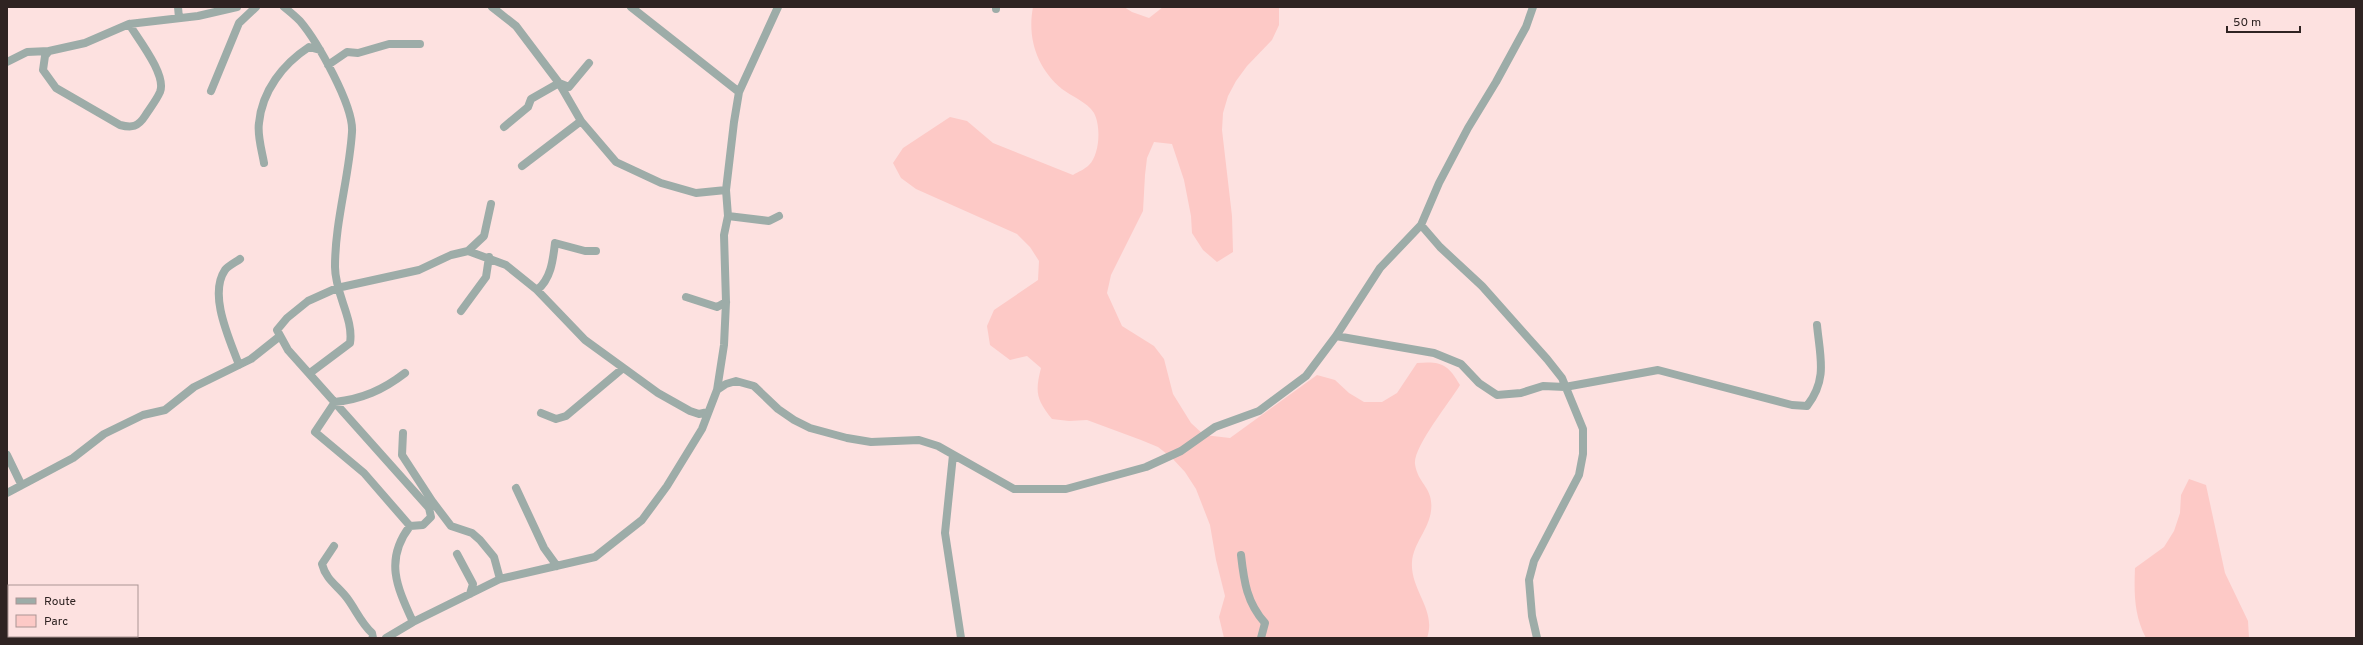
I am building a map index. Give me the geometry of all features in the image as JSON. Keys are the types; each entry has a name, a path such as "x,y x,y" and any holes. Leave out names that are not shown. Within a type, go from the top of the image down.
{"street":[{"path":"178,7 179,18"},
{"path":"7,62 28,52 49,51 86,43 129,24 179,18 237,7"},
{"path":"211,91 239,24 256,7"},
{"path":"284,7 300,20 320,50 342,94 352,130 335,242 337,288 351,329 350,343 310,373"},
{"path":"492,7 516,26 559,83 581,121 616,162 661,183 696,194 726,190"},
{"path":"631,7 739,92"},
{"path":"386,638 413,622 500,579 581,562 595,557 642,520 667,486 702,429 717,390 724,345 726,302 724,235 728,216 726,190 730,148 739,92 778,7"},
{"path":"717,390 731,382 746,383 763,392 778,409 794,420 810,428 847,438 871,442 919,440 938,446 1014,489 1066,489 1146,467 1181,451 1215,427 1259,411 1306,376 1336,336 1380,268 1421,225 1439,183 1468,128 1504,69 1526,27 1533,7"},
{"path":"49,51 45,56 43,70 56,88 120,125 130,128 140,124 160,91 160,81 158,70 129,24"},
{"path":"328,65 347,52 358,53 389,44 420,44"},
{"path":"264,163 258,124 266,93 292,58 310,47 320,50"},
{"path":"559,83 568,87 589,63"},
{"path":"504,127 528,107 531,99 559,83"},
{"path":"522,166 581,121"},
{"path":"468,251 484,236 491,204"},
{"path":"728,216 769,221 779,216"},
{"path":"1421,225 1528,336 1562,378 1583,429 1583,454 1579,475 1572,491 1563,503 1534,560 1529,580 1532,616 1537,638"},
{"path":"537,290 543,285 552,265 555,243 585,251 596,251"},
{"path":"413,622 399,591 394,558 402,536 410,526 423,525 431,517 429,508 288,350 277,330 287,318 308,301 337,288 419,270 451,255 468,251 489,257 506,265 537,290 585,340 622,369 678,406 699,414 708,412"},
{"path":"461,311 486,278 489,257"},
{"path":"239,365 221,314 219,289 225,270 240,259"},
{"path":"686,297 717,307 726,302"},
{"path":"1336,336 1434,353 1461,364 1479,382 1497,395 1521,393 1543,386 1565,387 1658,370 1792,405 1807,406 1817,393 1822,378 1817,325"},
{"path":"7,493 21,484 73,458 104,434 144,415 165,410 194,387 251,359 280,336"},
{"path":"541,413 556,419 566,416 622,369"},
{"path":"405,374 388,386 359,399 335,402 315,432 364,473 410,526"},
{"path":"403,433 402,455 432,501 451,526 472,533 480,540 494,557 500,579"},
{"path":"7,455 21,484"},
{"path":"953,455 945,533 961,638"},
{"path":"516,488 544,548 557,566"},
{"path":"334,546 322,564 324,574 347,598 364,626 372,633 373,638"},
{"path":"457,554 473,584 470,594"},
{"path":"1241,555 1246,591 1255,612 1265,623 1261,638"}],"green space":[{"path":"1033,7 1124,7 1132,12 1149,18 1163,7 1279,7 1279,25 1272,40 1247,66 1236,81 1228,96 1223,113 1222,130 1232,216 1233,252 1217,262 1203,250 1192,233 1191,216 1184,180 1172,144 1154,142 1147,158 1143,211 1111,275 1107,293 1122,326 1154,346 1164,359 1173,394 1191,423 1204,435 1230,438 1317,375 1335,380 1349,393 1364,402 1382,402 1397,393 1417,363 1443,365 1452,372 1460,385 1426,436 1416,456 1415,464 1419,477 1428,491 1431,503 1430,518 1415,549 1412,562 1412,572 1415,582 1429,618 1427,638 1224,638 1219,617 1225,596 1216,560 1210,525 1196,489 1185,472 1172,458 1158,447 1141,440 1087,420 1069,421 1052,419 1043,406 1038,395 1038,383 1041,368 1027,356 1010,360 990,345 987,326 994,310 1038,280 1039,261 1030,247 1017,234 916,189 901,178 893,163 903,148 950,117 967,121 993,143 1073,175 1089,165 1093,160 1098,140 1098,125 1094,113 1091,109 1053,81 1040,62 1031,30"},
{"path":"2189,479 2206,485 2225,573 2248,621 2249,638 2146,638 2142,629 2136,604 2135,568 2164,547 2174,531 2180,513 2181,495"}]}
